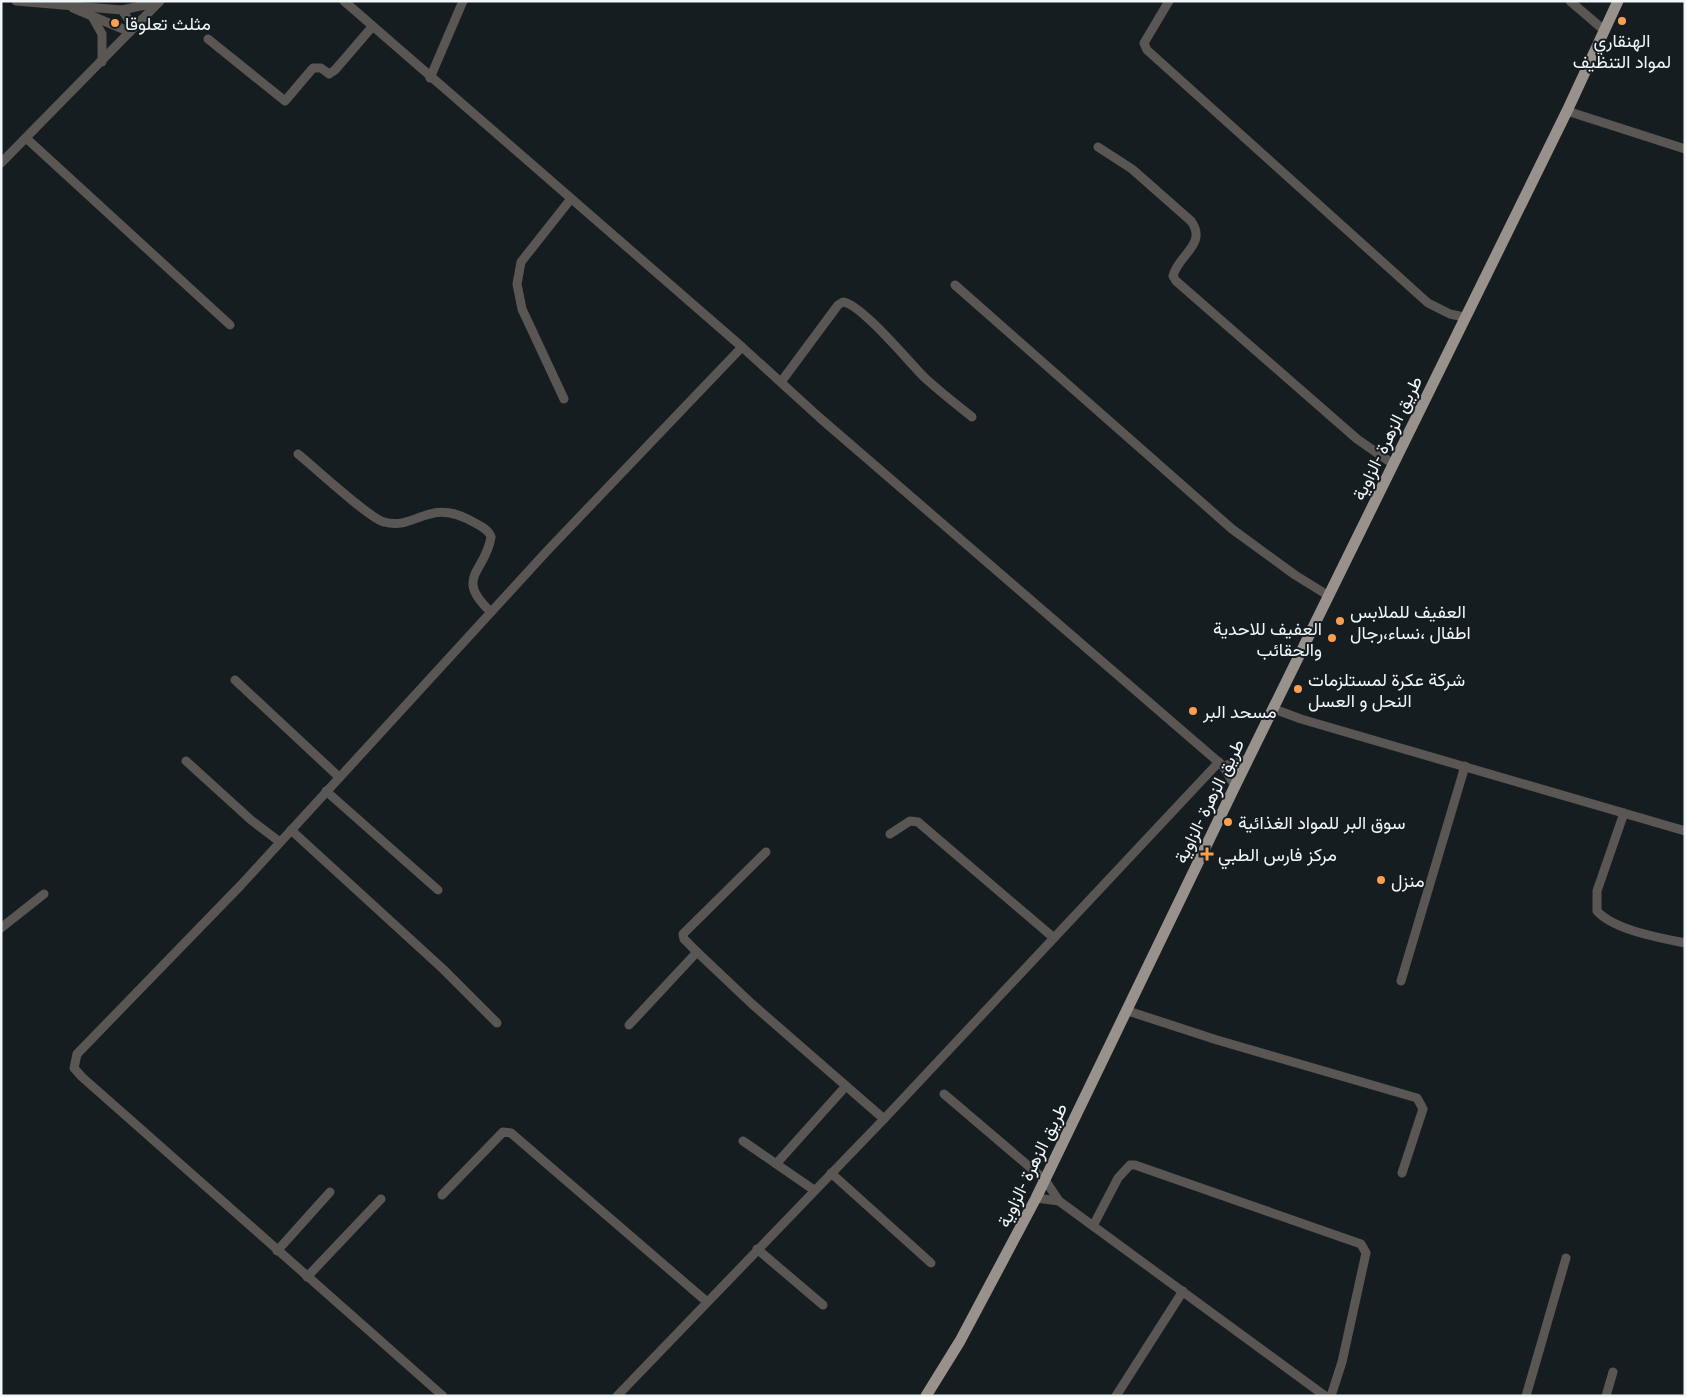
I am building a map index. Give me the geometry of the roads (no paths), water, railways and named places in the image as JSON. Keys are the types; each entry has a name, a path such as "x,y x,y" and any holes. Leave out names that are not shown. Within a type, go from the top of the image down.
{"main road":[{"name":"طريق الزهرة -الزاوية","path":"926,1396 960,1341 1045,1180 1128,1011 1234,786 1274,709 1464,317 1567,111 1618,1"}],"street":[{"path":"16,1 122,10 160,2"},
{"path":"344,1 570,200 742,347 1221,764 1234,786"},
{"path":"430,78 463,1"},
{"path":"1169,1 1144,43 1147,50 1428,303 1450,314 1464,317"},
{"path":"1570,1 1605,31"},
{"path":"1,163 160,2"},
{"path":"70,7 132,30"},
{"path":"122,10 132,30"},
{"path":"93,17 102,34 102,62"},
{"path":"208,39 285,101 313,68 320,68 329,74 335,70 372,26"},
{"path":"1567,111 1685,149"},
{"path":"26,138 230,324"},
{"path":"1098,148 1132,169 1191,221 1197,229 1198,236 1174,270 1173,276 1176,281 1357,439 1393,464"},
{"path":"564,399 522,309 517,284 521,262 570,200"},
{"path":"954,285 1232,529 1295,575 1329,596"},
{"path":"781,382 838,305 843,302 849,302 925,378 972,417"},
{"path":"443,1396 202,1185 155,1140 82,1077 74,1068 74,1064 77,1054 280,842 491,612 742,347"},
{"path":"298,454 382,522 403,522 427,513 448,511 460,514 487,530 491,537 490,543 476,569 472,584 481,604 491,612"},
{"path":"235,680 339,777"},
{"path":"1274,709 1302,719 1685,831"},
{"path":"617,1396 757,1248 884,1119 1221,764 1248,759"},
{"path":"186,761 251,820 280,842"},
{"path":"1401,981 1465,766"},
{"path":"326,791 438,890"},
{"path":"1624,813 1597,891 1597,911 1603,918 1623,927 1685,943"},
{"path":"890,834 910,821 918,822 1054,938"},
{"path":"291,830 443,969 497,1023"},
{"path":"766,852 683,934 684,939 884,1119"},
{"path":"1,928 44,894"},
{"path":"629,1025 697,952"},
{"path":"1128,1011 1217,1040 1417,1098 1423,1109 1402,1173"},
{"path":"776,1164 846,1086"},
{"path":"944,1094 1045,1180 1059,1201 1325,1396"},
{"path":"442,1195 503,1132 511,1133 706,1301"},
{"path":"742,1141 814,1190"},
{"path":"1093,1226 1118,1178 1130,1165 1135,1165 1361,1244 1366,1253 1342,1362 1331,1396"},
{"path":"831,1173 931,1263"},
{"path":"277,1250 330,1192"},
{"path":"1036,1198 1059,1201"},
{"path":"307,1277 381,1199"},
{"path":"757,1248 823,1305"},
{"path":"1526,1396 1566,1258"},
{"path":"1116,1396 1183,1292"},
{"path":"1606,1396 1613,1372"}],"place":[{"name":"الهنقاري لمواد التنظيف","path":"1622,21"},
{"name":"مثلث تعلوقا","path":"115,23"},
{"name":"العفيف للملابس اطفال ،نساء،رجال","path":"1340,621"},
{"name":"العفيف للاحدية والحقائب","path":"1332,638"},
{"name":"شركة عكرة لمستلزمات النحل و العسل","path":"1298,689"},
{"name":"مسحد البر","path":"1193,711"},
{"name":"سوق البر للمواد الغذائية","path":"1228,822"},
{"name":"مركز فارس الطبي","path":"1207,854"},
{"name":"منزل","path":"1381,880"}]}
